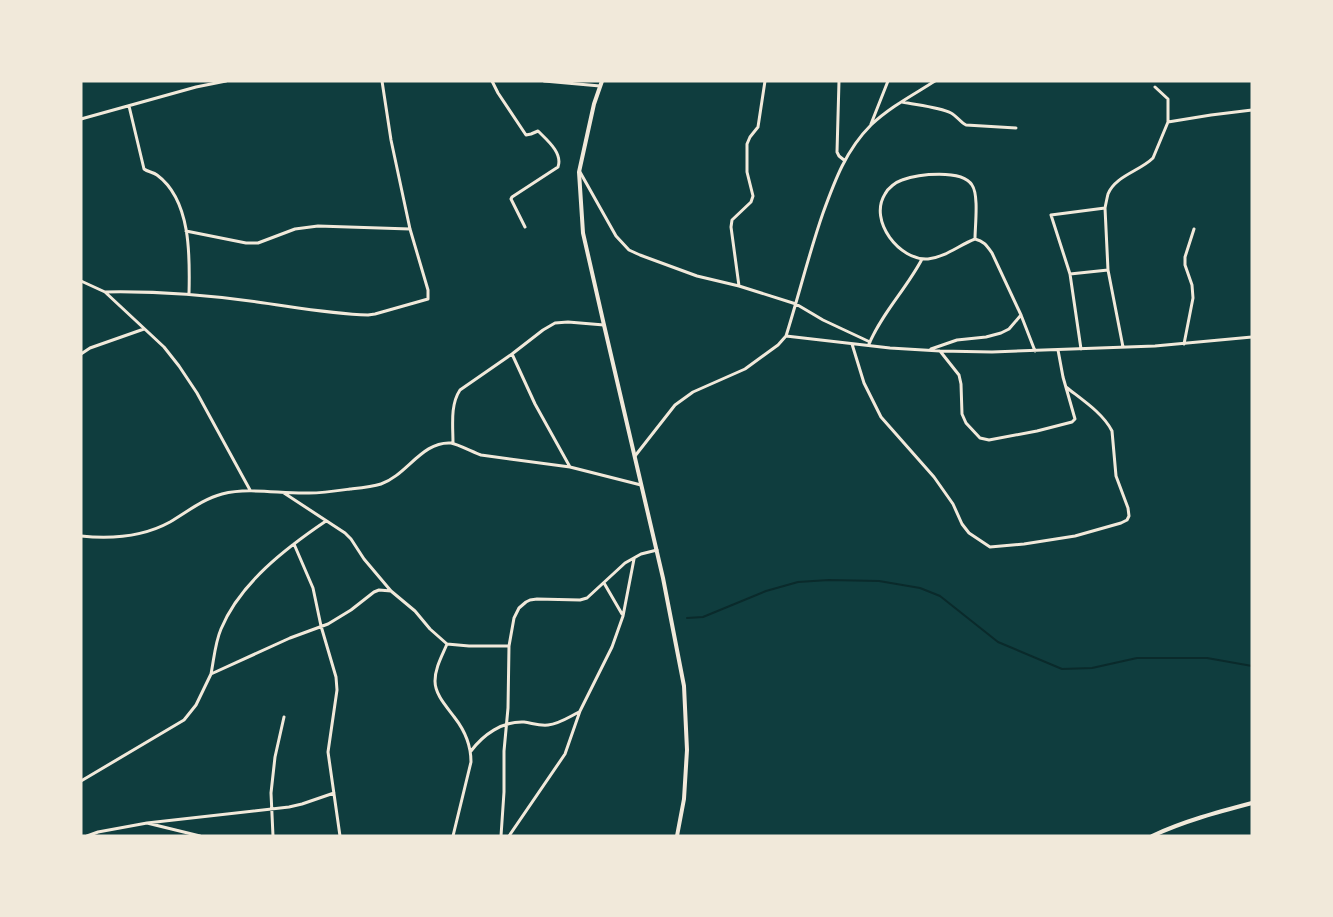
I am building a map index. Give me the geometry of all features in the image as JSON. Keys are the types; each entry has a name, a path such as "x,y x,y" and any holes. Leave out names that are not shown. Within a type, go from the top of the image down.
{"street":[{"path":"81,119 196,87 226,81"},
{"path":"105,292 189,294 368,315 428,299 428,290 410,229 391,140 382,81"},
{"path":"492,81 526,135 538,131 559,155 558,167 511,199 525,227"},
{"path":"544,81 600,86"},
{"path":"602,81 579,172 583,233 657,550 684,686 687,750 684,799 677,836"},
{"path":"739,286 731,227 732,220 751,202 753,196 747,172 747,144 758,127 765,81"},
{"path":"839,81 837,152 844,160"},
{"path":"870,126 888,81"},
{"path":"634,456 675,405 693,392 746,369 778,345 786,336 814,239 844,160 870,126 900,101 935,81"},
{"path":"1123,347 1108,270 1106,208 1108,193 1112,187 1153,158 1168,122 1168,99 1155,87"},
{"path":"900,101 947,112 966,125 1016,128"},
{"path":"129,106 144,170 159,176 175,196 186,231 189,294"},
{"path":"1168,122 1252,110"},
{"path":"579,172 616,236 629,250 697,276 739,286 796,304 869,344"},
{"path":"975,239 975,191 969,180 961,176 928,175 902,180 885,194 880,217 884,228 890,238 912,255 930,259 944,255 975,239 987,245 993,253 1035,351"},
{"path":"1081,349 1070,274 1051,215 1106,208"},
{"path":"186,231 246,243 258,243 295,229 318,226 410,229"},
{"path":"1184,344 1193,298 1185,257 1194,229"},
{"path":"869,344 895,298 922,259"},
{"path":"1070,274 1108,270"},
{"path":"81,281 105,292 164,348 179,366 197,393 250,491"},
{"path":"927,350 957,340 1001,333 1009,329 1021,315"},
{"path":"453,443 454,405 460,390 555,323 604,325"},
{"path":"81,354 90,348 144,329"},
{"path":"786,336 940,351 1035,351 1184,344 1252,338"},
{"path":"851,343 864,383 881,417 934,477 969,533 990,547 1075,536 1121,523 1130,516 1116,476 1112,431 1095,410 1066,387"},
{"path":"940,351 959,375 962,384 962,414 966,423 985,440 1037,431 1072,422 1075,419 1058,350"},
{"path":"512,354 535,404 570,467"},
{"path":"81,536 125,537 146,531 168,524 207,500 222,494 250,491 319,492 381,484 429,448 438,444 453,443 481,455 570,467 641,485"},
{"path":"282,492 345,533 391,591 447,644 509,646"},
{"path":"81,780 184,720 196,705 211,674 221,629 243,592 268,565 327,520"},
{"path":"294,544 314,588 321,626 336,677 337,690 328,752 340,836"},
{"path":"501,836 509,646 514,618 519,608 526,602 537,599 580,600 587,598 625,563 641,554 657,550"},
{"path":"509,836 565,754 580,711 612,647 623,616 635,558"},
{"path":"604,583 623,616"},
{"path":"211,674 290,638 328,624 374,592 391,591"},
{"path":"447,644 436,672 435,682 437,690 456,719 471,751 471,762 453,836"},
{"path":"471,751 478,741 507,723 528,722 541,725 558,723 580,711"},
{"path":"273,836 271,793 275,757 284,717"},
{"path":"87,836 147,823 302,804 334,793"},
{"path":"1152,836 1209,815 1252,803"},
{"path":"147,823 200,836"}],"waterway":[{"path":"687,618 703,617 766,591 798,582 879,581 920,588 940,596 998,642 1062,669 1092,668 1137,658 1207,658 1252,666"}]}
